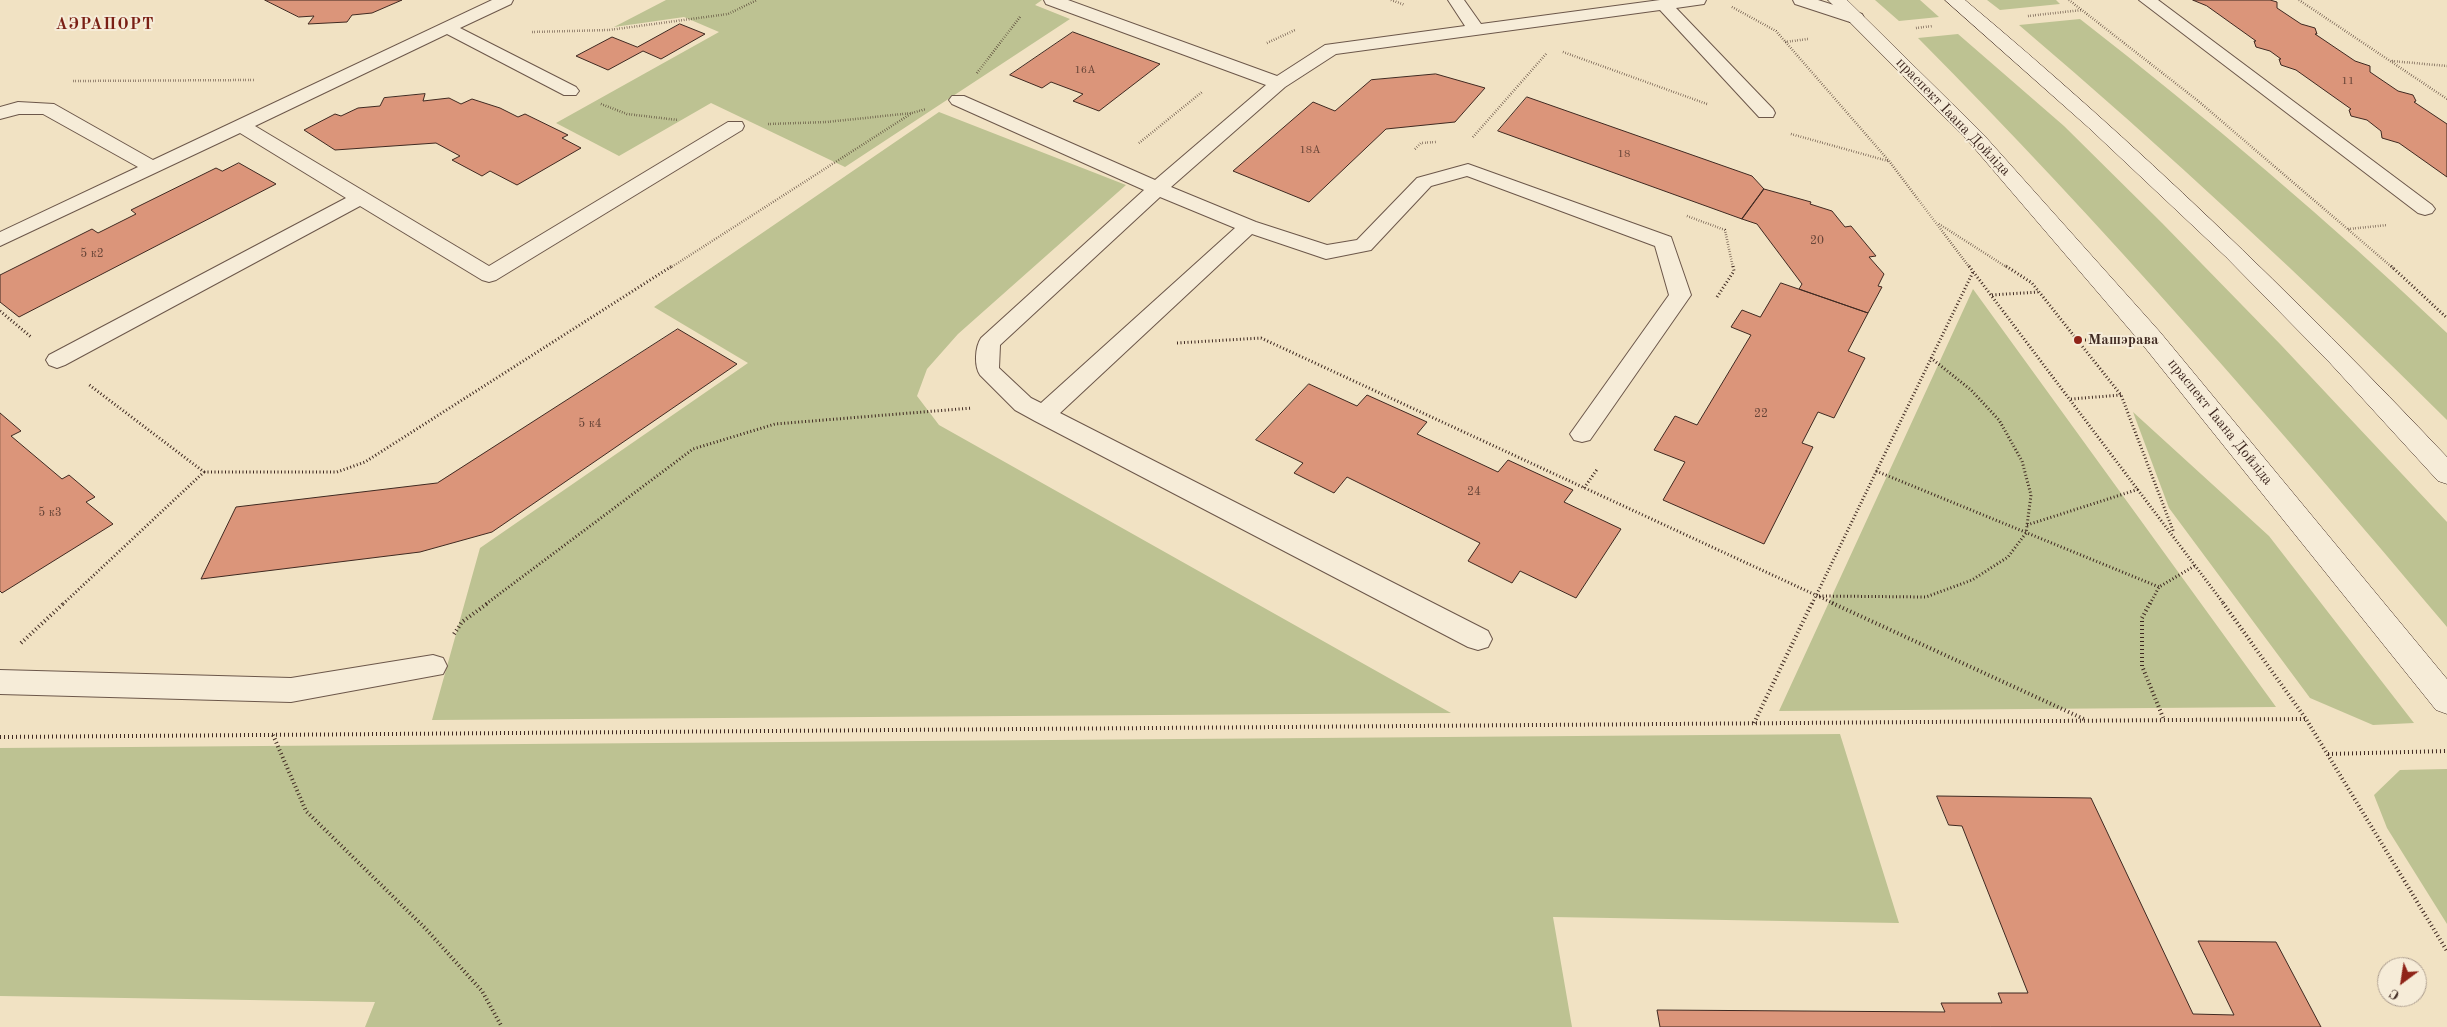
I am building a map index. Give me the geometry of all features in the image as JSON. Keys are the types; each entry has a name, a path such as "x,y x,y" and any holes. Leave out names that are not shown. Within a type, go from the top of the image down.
{"main road":[{"name":"праспект Іаана Дойліда","path":"1837,0 1976,138 2151,338 2447,701"},
{"path":"1954,0 2098,123 2203,222 2324,342 2447,474"}],"lane":[{"path":"0,240 505,0"},
{"path":"1052,0 1279,83"},
{"path":"1456,0 1476,30"},
{"path":"1478,639 1023,404 988,370 989,343 1157,188 1279,83 1331,49 1698,0"},
{"path":"1801,0 1863,25"},
{"path":"2148,0 2424,209"},
{"path":"1664,5 1766,113"},
{"path":"448,28 570,91"},
{"path":"958,100 1157,188 1249,226 1326,252 1364,245 1424,182 1468,170 1664,242 1680,295 1582,434"},
{"path":"0,113 18,108 47,108 152,168"},
{"path":"241,126 489,274 735,126"},
{"path":"57,360 360,198"},
{"path":"0,216 20,230"},
{"path":"1043,415 1249,226"},
{"path":"0,682 291,690 433,666"}],"path":[{"path":"529,32 609,30 637,27 728,14 757,0"},
{"path":"2069,0 2197,100 2411,283 2447,318"},
{"path":"2299,0 2447,98"},
{"path":"1726,4 1776,31 1889,161 1992,295 2196,565 2306,719 2447,951"},
{"path":"1863,25 1979,21 2082,10"},
{"path":"0,311 57,360 204,472 337,472 365,462 912,113 958,100 1012,25 1024,12"},
{"path":"1561,51 1712,106"},
{"path":"2391,61 2447,66"},
{"path":"70,81 258,80"},
{"path":"1787,133 1889,161"},
{"path":"1414,150 1421,143 1438,142"},
{"path":"1936,222 2032,283 2121,395 2176,539"},
{"path":"1754,723 1973,271"},
{"path":"1992,295 2039,292"},
{"path":"1118,346 1262,338 2089,722"},
{"path":"1816,596 1926,597 1972,580 2008,557 2026,533 2031,495 2022,460 1994,414 1971,390 1931,358"},
{"path":"2071,399 2121,395"},
{"path":"433,666 462,622 693,449 775,424 1023,404"},
{"path":"1876,471 2159,587"},
{"path":"15,648 204,472"},
{"path":"2027,525 2139,489"},
{"path":"2164,720 2142,666 2142,618 2159,587 2196,565"},
{"path":"0,736 2306,719"},
{"path":"272,734 306,811 425,928 482,991 502,1027"},
{"path":"2327,754 2447,750"}],"green space":[{"path":"666,0 1042,0 1035,5 1070,19 845,167 711,103 619,156 556,123 719,32 684,17 614,27"},
{"path":"1875,0 1920,0 1939,17 1899,21"},
{"path":"1987,0 2056,0 2060,4 2000,10"},
{"path":"2080,19 2174,94 2313,211 2447,333 2447,420 2237,218 2019,25"},
{"path":"1958,34 2064,126 2162,223 2281,345 2447,522 2447,627 2254,401 2122,253 1918,38"},
{"path":"939,112 1126,185 958,334 927,369 917,396 939,425 1451,713 432,720 480,548 748,363 654,307"},
{"path":"1973,289 2276,707 1779,711"},
{"path":"2133,412 2269,536 2414,723 2373,725 2310,698 2169,508"},
{"path":"1840,734 1899,923 1553,917 1572,1027 365,1027 375,1002 0,996 0,748"},
{"path":"2447,769 2447,924 2387,828 2374,795 2400,770"}],"building":[{"path":"265,0 402,0 372,13 352,15 347,22 308,24 314,16 299,17"},
{"path":"2193,0 2270,0 2277,2 2277,8 2301,24 2315,28 2317,34 2315,34 2355,61 2370,66 2370,72 2398,91 2413,95 2416,101 2414,102 2447,124 2447,177 2399,143 2382,138 2381,131 2367,120 2351,116 2349,110 2351,109 2296,70 2281,65 2279,59 2281,59 2270,51 2256,47 2254,41 2256,41 2207,6"},
{"path":"680,24 705,34 661,59 643,51 608,70 576,56 612,37 637,47"},
{"path":"1073,32 1160,64 1099,111 1073,101 1083,94 1051,82 1042,88 1010,75"},
{"path":"1436,74 1485,88 1455,122 1386,129 1309,202 1233,171 1313,102 1335,111 1371,80"},
{"path":"425,94 423,101 449,98 461,104 472,99 500,108 518,117 525,114 568,135 562,138 581,148 517,185 490,171 482,176 452,160 460,156 436,143 335,150 304,130 335,114 341,116 358,108 380,106 384,98"},
{"path":"1527,97 1752,176 1764,189 1742,219 1498,131"},
{"path":"239,163 276,184 19,317 0,302 0,275 92,229 98,233 136,214 131,210 216,168 222,171"},
{"path":"1764,189 1811,202 1810,204 1832,211 1845,227 1851,226 1876,256 1869,257 1884,274 1878,286 1882,287 1868,313 1799,289 1802,284 1757,224 1742,219"},
{"path":"1781,283 1868,313 1848,351 1865,358 1834,418 1818,412 1802,443 1813,447 1764,544 1663,500 1685,462 1654,450 1675,416 1697,425 1751,335 1731,327 1742,310 1760,317"},
{"path":"678,329 737,364 492,532 420,552 201,579 236,507 437,483"},
{"path":"1309,384 1357,406 1367,395 1427,422 1417,434 1498,472 1508,460 1573,490 1564,502 1621,529 1576,598 1520,571 1512,583 1468,561 1480,543 1347,477 1334,493 1294,473 1303,463 1256,440"},
{"path":"0,413 21,431 11,436 62,479 69,475 95,497 86,502 113,524 2,593 0,591"},
{"path":"1937,796 2091,798 2193,1014 2234,1015 2198,941 2276,942 2321,1027 1660,1027 1657,1010 1945,1012 1941,1003 2002,1003 1998,993 2028,993 1962,826 1949,825"}],"place":[{"name":"Машэрава","path":"2078,340"}],"district":[{"name":"АЭРАПОРТ","path":"105,25"}]}
